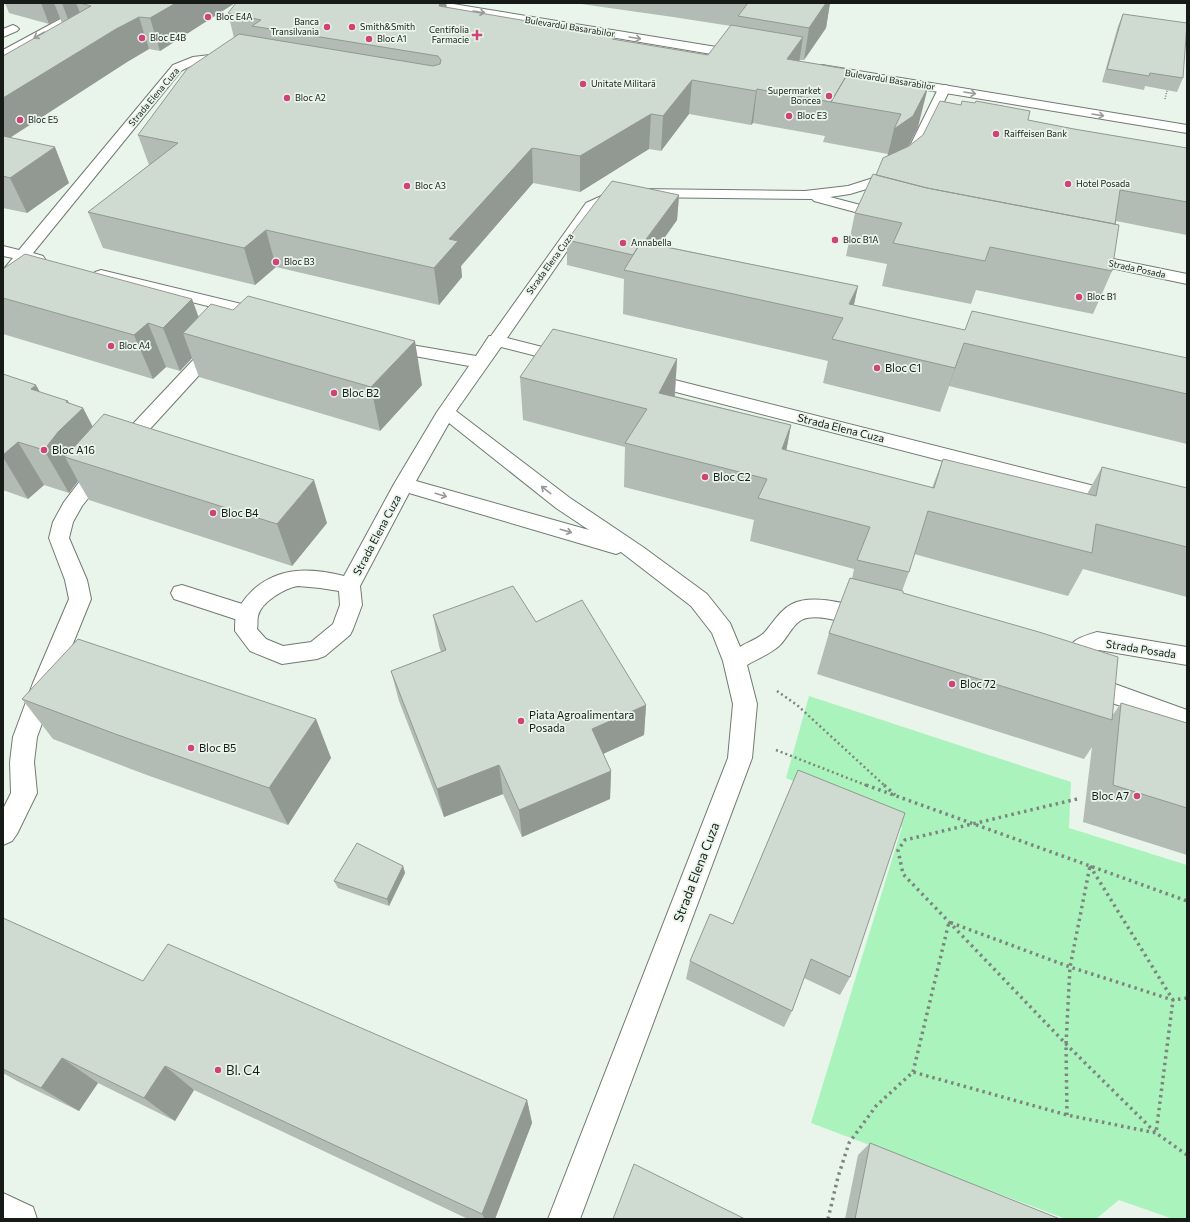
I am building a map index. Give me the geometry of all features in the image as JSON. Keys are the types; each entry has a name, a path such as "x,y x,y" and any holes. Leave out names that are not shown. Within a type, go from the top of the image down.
{"street":[{"path":"3,55 98,3"},
{"name":"Bulevardul Basarabilor","path":"426,3 756,58"},
{"name":"Strada Elena Cuza","path":"3,280 177,68 190,61 208,57 219,57 242,61"},
{"name":"Bulevardul Basarabilor","path":"811,67 1187,130"},
{"name":"Strada Elena Cuza","path":"349,586 323,580 290,578 268,589 256,601 247,614 246,631 258,645 282,655 317,650 342,629 351,605 349,586 404,484 446,412 495,340 592,206 613,196 637,193 805,195 850,190 878,181 896,172 910,160 944,89"},
{"path":"805,195 902,220"},
{"path":"3,251 55,264"},
{"name":"Strada Posada","path":"1071,255 1187,279"},
{"path":"86,271 278,318"},
{"path":"3,833 24,793 22,762 24,737 80,599 76,580 59,538 62,522 74,502 90,482 248,311"},
{"path":"495,340 588,364"},
{"path":"376,343 440,356 480,362"},
{"name":"Strada Elena Cuza","path":"634,376 1133,503"},
{"name":"Strada Elena Cuza","path":"446,412 563,503 636,552 699,600 722,629 734,661 744,704 740,758 564,1219"},
{"name":"Strada Elena Cuza","path":"404,484 636,552"},
{"path":"182,593 247,614"},
{"path":"734,661 771,640 784,623 798,610 822,608 888,623"},
{"name":"Strada Posada","path":"1187,656 1097,641 1078,650 1063,676 1187,720"},
{"path":"3,1209 21,1219"}],"path":[{"path":"1158,125 1168,87"},
{"path":"734,661 797,705 898,797"},
{"path":"742,737 971,824 1187,901"},
{"path":"1077,799 905,840 898,850 903,874 1066,1044 1156,1134 1187,1156"},
{"path":"1067,1115 1066,1044 1070,967 1090,866"},
{"path":"1090,866 1173,1000 1156,1134"},
{"path":"949,922 1070,967 1173,1000 1187,998"},
{"path":"828,1219 838,1176 849,1143 876,1106 913,1072 949,922"},
{"path":"913,1072 1067,1115 1156,1134"}],"green space":[{"path":"809,696 1071,782 1069,828 1187,865 1187,1219 1173,1219 1119,1200 1096,1219 1066,1219 811,1123 902,827 786,778"}],"building":[{"path":"80,3 176,3 150,18 139,17 116,29 3,98 3,56 91,6"},
{"path":"236,3 440,3 439,6 615,36 612,39 708,55 731,25 803,37 787,59 852,70 848,73 831,102 757,89 756,91 692,80 663,116 651,114 580,156 532,148 449,239 458,241 434,268 266,230 244,248 88,212 178,143 138,135 187,69 239,34 433,66 440,64 441,60 438,56 252,26 261,20 228,13"},
{"path":"748,3 826,3 809,28 738,16"},
{"path":"1123,14 1187,23 1183,78 1150,73 1149,76 1107,69"},
{"path":"848,73 928,87 913,116 894,129 901,114 831,102"},
{"path":"940,101 961,105 962,101 975,103 976,101 1030,111 1028,120 1187,148 1187,202 1120,190 1115,224 927,188 876,175 883,158 909,146 923,135"},
{"path":"3,136 55,147 10,178 3,176"},
{"path":"873,174 927,188 1119,225 1112,271 990,247 985,261 893,243 902,223 855,213"},
{"path":"612,181 679,195 644,242 641,242 633,255 567,240"},
{"path":"641,242 858,286 849,304 965,330 972,311 1187,358 1187,394 964,343 955,368 832,339 843,318 624,270"},
{"path":"25,254 192,299 163,328 148,323 134,335 3,298 3,269"},
{"path":"248,296 415,341 371,387 183,333 211,304 233,310"},
{"path":"553,329 677,359 659,393 791,425 782,449 934,488 943,459 1096,496 1102,467 1187,488 1187,547 1096,524 1092,553 928,511 909,572 857,560 870,527 758,498 767,479 625,443 647,409 520,377"},
{"path":"3,374 36,385 31,389 68,401 66,402 83,408 58,432 44,450 18,442 3,455"},
{"path":"104,414 314,480 277,524 65,457"},
{"path":"850,578 903,591 903,593 1039,632 1118,657 1112,720 829,633"},
{"name":"Piata Agroalimentara Posada","path":"513,586 536,622 582,600 646,705 592,729 611,771 519,810 499,765 437,789 391,671 446,650 433,615"},
{"path":"78,639 316,719 269,788 118,735 22,699"},
{"path":"1121,703 1187,723 1187,808 1113,785"},
{"path":"798,770 905,813 850,977 811,959 792,1011 690,961 710,914 733,924"},
{"path":"357,843 403,866 387,899 334,881"},
{"name":"Bl. C4","path":"3,918 143,981 168,944 527,1100 482,1214 165,1066 144,1098 62,1058 41,1088 3,1069"},
{"path":"870,1143 1060,1219 855,1219"},
{"path":"634,1164 745,1219 613,1219"}],"place":[{"name":"Bloc E4A","path":"208,17"},
{"name":"Banca Transilvania","path":"327,27"},
{"name":"Smith&Smith","path":"352,27"},
{"name":"Centifolia Farmacie","path":"477,35"},
{"name":"Bloc E4B","path":"142,38"},
{"name":"Bloc A1","path":"369,39"},
{"name":"Unitate Militară","path":"583,84"},
{"name":"Supermarket Boncea","path":"829,96"},
{"name":"Bloc A2","path":"287,98"},
{"name":"Bloc E3","path":"789,116"},
{"name":"Bloc E5","path":"20,120"},
{"name":"Raiffeisen Bank","path":"996,134"},
{"name":"Hotel Posada","path":"1068,184"},
{"name":"Bloc A3","path":"407,186"},
{"name":"Bloc B1A","path":"835,240"},
{"name":"Annabella","path":"623,243"},
{"name":"Bloc B3","path":"276,262"},
{"name":"Bloc B1","path":"1079,297"},
{"name":"Bloc A4","path":"111,346"},
{"name":"Bloc C1","path":"877,368"},
{"name":"Bloc B2","path":"334,393"},
{"name":"Bloc A16","path":"44,450"},
{"name":"Bloc C2","path":"705,477"},
{"name":"Bloc B4","path":"213,513"},
{"name":"Bloc 72","path":"952,684"},
{"name":"Piata Agroalimentara Posada","path":"521,721"},
{"name":"Bloc B5","path":"191,748"},
{"name":"Bloc A7","path":"1137,796"},
{"name":"Bl. C4","path":"218,1070"}]}
